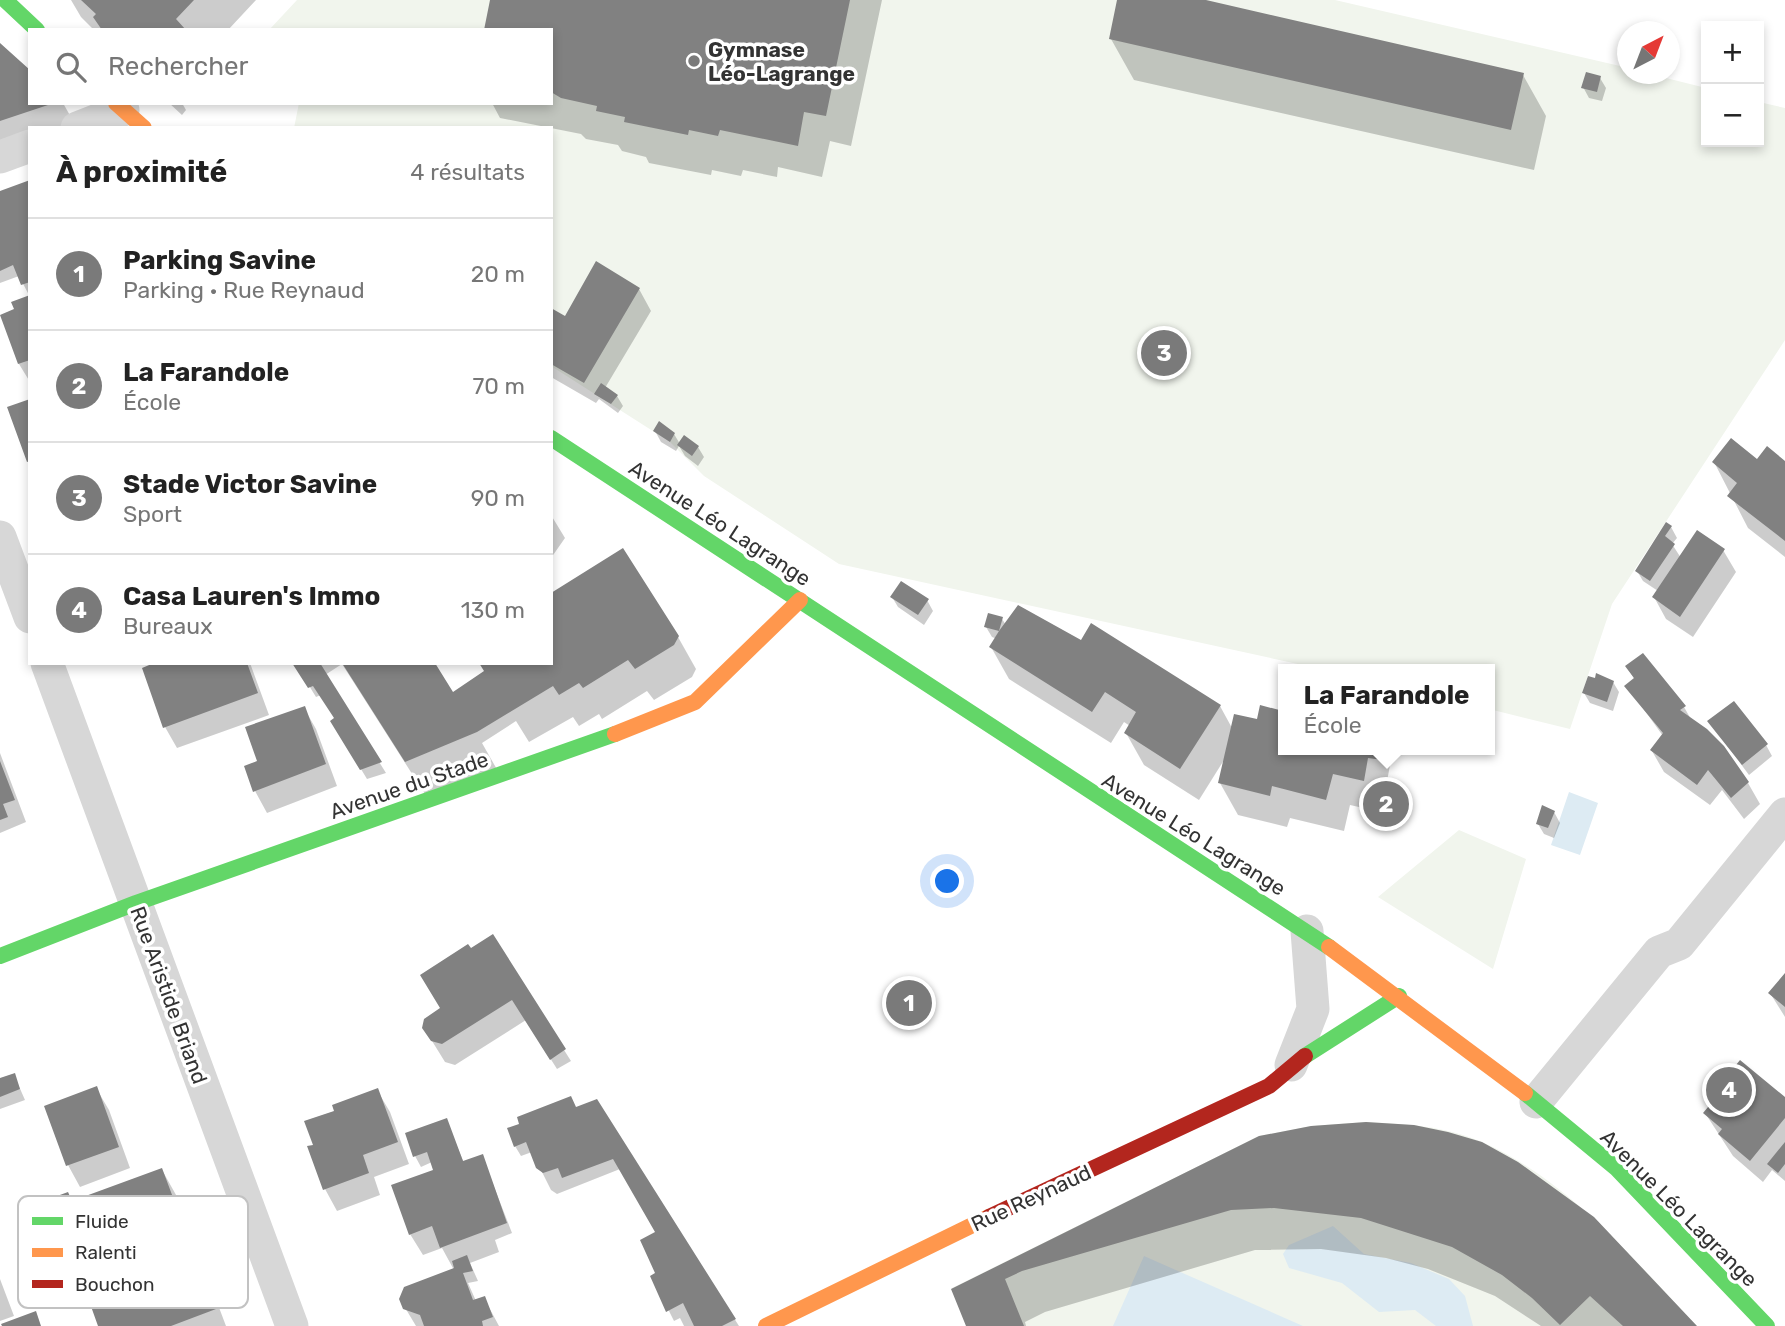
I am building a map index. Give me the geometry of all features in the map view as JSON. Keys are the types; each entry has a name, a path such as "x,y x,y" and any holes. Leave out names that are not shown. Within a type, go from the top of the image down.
{"street":[{"path":"5,0 35,28"},
{"path":"84,126 128,114"},
{"path":"0,157 28,147"},
{"name":"Avenue Léo Lagrange","path":"553,439 1148,831 1307,931 1399,996 1616,1168 1766,1326"},
{"path":"0,537 28,612"},
{"name":"Avenue du Stade","path":"0,956 136,903 607,737 695,702 800,600"},
{"name":"Rue Aristide Briand","path":"48,665 244,1196"},
{"path":"1536,1102 1659,952 1679,944 1785,814"},
{"name":"Rue Reynaud","path":"1292,1065 1313,1009 1307,931"},
{"name":"Rue Reynaud","path":"766,1326 994,1214 1269,1086 1292,1065 1399,996"},
{"name":"Rue Aristide Briand","path":"248,1207 292,1326"}],"shaded area":[{"path":"297,0 1335,0 1617,65 1617,84 1680,84 1680,82 1701,87 1701,147 1764,147 1764,103 1785,108 1785,340 1612,604 1570,729 1495,710 1495,664 1298,664 839,564 704,476 670,442 553,367 553,126 294,126 299,105 553,105 553,28 271,28"},
{"path":"1569,792 1598,803 1580,855 1551,845"},
{"path":"1459,830 1526,859 1493,969 1378,897"},
{"path":"1366,1122 1454,1132 1514,1158 1572,1199 1624,1248 1697,1326 967,1326 952,1288 1259,1136 1311,1126"},
{"path":"1333,1226 1364,1254 1411,1263 1449,1279 1465,1296 1473,1326 1436,1326 1415,1310 1379,1312 1342,1283 1289,1268 1283,1254 1289,1245"},
{"path":"1144,1256 1303,1326 1113,1326"}],"building":[{"path":"81,0 194,0 176,19 184,28 101,28 93,17 96,14"},
{"name":"Gymnase Léo-Lagrange","path":"490,0 850,0 826,116 804,112 798,146 720,130 718,136 689,130 688,135 624,122 625,117 596,111 597,106 561,98 553,93 553,28 484,28"},
{"path":"1117,0 1206,0 1524,73 1511,130 1109,39"},
{"path":"0,43 28,68 28,105 48,105 0,121"},
{"path":"1586,72 1601,76 1597,92 1581,88"},
{"path":"28,181 28,283 21,285 13,265 0,271 0,191"},
{"path":"596,261 640,288 584,383 553,365 553,309 565,316"},
{"path":"28,296 28,361 18,364 0,315 14,309 11,302"},
{"path":"601,383 618,395 611,404 594,394"},
{"path":"28,400 28,462 27,462 7,407"},
{"path":"659,421 675,433 670,442 653,431"},
{"path":"684,435 699,446 692,456 677,445"},
{"path":"1731,438 1757,459 1767,446 1785,461 1785,541 1727,496 1737,483 1712,462"},
{"path":"1666,522 1672,526 1665,536 1675,544 1650,581 1635,571"},
{"path":"1697,530 1725,549 1680,617 1652,597"},
{"path":"623,548 679,636 674,645 635,669 628,660 583,688 579,683 559,695 553,686 477,732 405,762 343,665 436,665 453,692 484,671 480,665 553,665 553,592"},
{"path":"901,581 929,599 918,615 890,597"},
{"path":"1018,605 1081,640 1091,623 1221,705 1180,769 1124,733 1136,712 1105,692 1092,712 989,647"},
{"path":"988,613 1003,617 999,631 984,627"},
{"path":"1643,653 1686,706 1680,710 1707,729 1724,746 1749,782 1731,798 1708,770 1697,785 1650,750 1663,733 1624,686 1634,678 1625,666"},
{"path":"149,665 248,665 258,693 163,728 142,668"},
{"path":"293,665 321,665 382,762 360,770 330,721 334,718 313,686 308,688"},
{"path":"1596,673 1614,681 1607,702 1582,693 1588,676 1595,678"},
{"path":"1734,701 1768,744 1742,765 1707,721"},
{"path":"1260,705 1278,710 1278,755 1384,755 1383,760 1368,758 1364,781 1333,774 1326,800 1272,786 1270,796 1218,783 1234,714 1257,719"},
{"path":"305,706 326,764 253,792 244,766 257,761 245,727"},
{"path":"0,761 15,800 3,804 8,817 0,820"},
{"path":"1542,805 1555,811 1548,828 1536,824"},
{"path":"493,934 566,1049 550,1060 512,1000 442,1044 431,1041 422,1028 424,1019 440,1008 420,975 468,944 471,948"},
{"path":"1785,973 1785,1007 1768,993"},
{"path":"1740,1060 1785,1097 1785,1118 1750,1161 1718,1134 1722,1129 1703,1113 1719,1094 1715,1091"},
{"path":"15,1073 20,1089 0,1097 0,1078"},
{"path":"97,1086 119,1147 66,1166 44,1106"},
{"path":"378,1088 398,1142 363,1155 369,1173 323,1190 307,1146 313,1145 304,1121 334,1111 332,1105"},
{"path":"571,1096 576,1107 597,1099 736,1319 722,1326 694,1326 683,1303 666,1312 650,1276 655,1273 640,1240 655,1232 613,1159 562,1178 558,1168 543,1173 536,1168 526,1142 514,1147 507,1128 519,1124 517,1117"},
{"path":"447,1118 463,1161 483,1154 507,1223 440,1248 432,1226 409,1235 391,1185 433,1170 427,1152 413,1157 405,1133"},
{"path":"1366,1122 1414,1125 1448,1132 1482,1142 1518,1162 1594,1217 1697,1326 1623,1326 1590,1296 1560,1325 1532,1298 1502,1275 1452,1247 1361,1218 1274,1208 1231,1210 1022,1271 1005,1279 1024,1326 966,1326 951,1289 1259,1136 1311,1126"},
{"path":"1785,1142 1785,1164 1778,1173 1767,1164"},
{"path":"162,1168 172,1196 86,1196"},
{"path":"467,1255 473,1271 463,1273 473,1300 485,1296 493,1317 482,1321 483,1326 424,1326 420,1315 403,1309 399,1299 404,1287 454,1268 452,1261"},
{"path":"92,1308 216,1309 171,1326 98,1326"},
{"path":"36,1311 41,1326 1,1324"}],"traffic: fast":[{"path":"5,0 35,28"},
{"path":"553,439 1329,947"},
{"path":"0,956 136,903 615,734"},
{"path":"1305,1056 1399,996"},
{"path":"1525,1093 1616,1168 1767,1326"}],"traffic: slow":[{"path":"118,105 142,126"},
{"path":"615,734 695,702 800,600"},
{"path":"1329,947 1525,1093"},
{"path":"766,1326 989,1217"}],"traffic: jam":[{"path":"989,1217 1269,1086 1305,1056"}],"place":[{"name":"Gymnase Léo-Lagrange","path":"694,61"},
{"name":"Stade Victor Savine","path":"1164,353"},
{"name":"La Farandole","path":"1386,804"},
{"name":"Parking Savine","path":"909,1003"},
{"name":"Casa Lauren's Immo","path":"1729,1090"}]}
